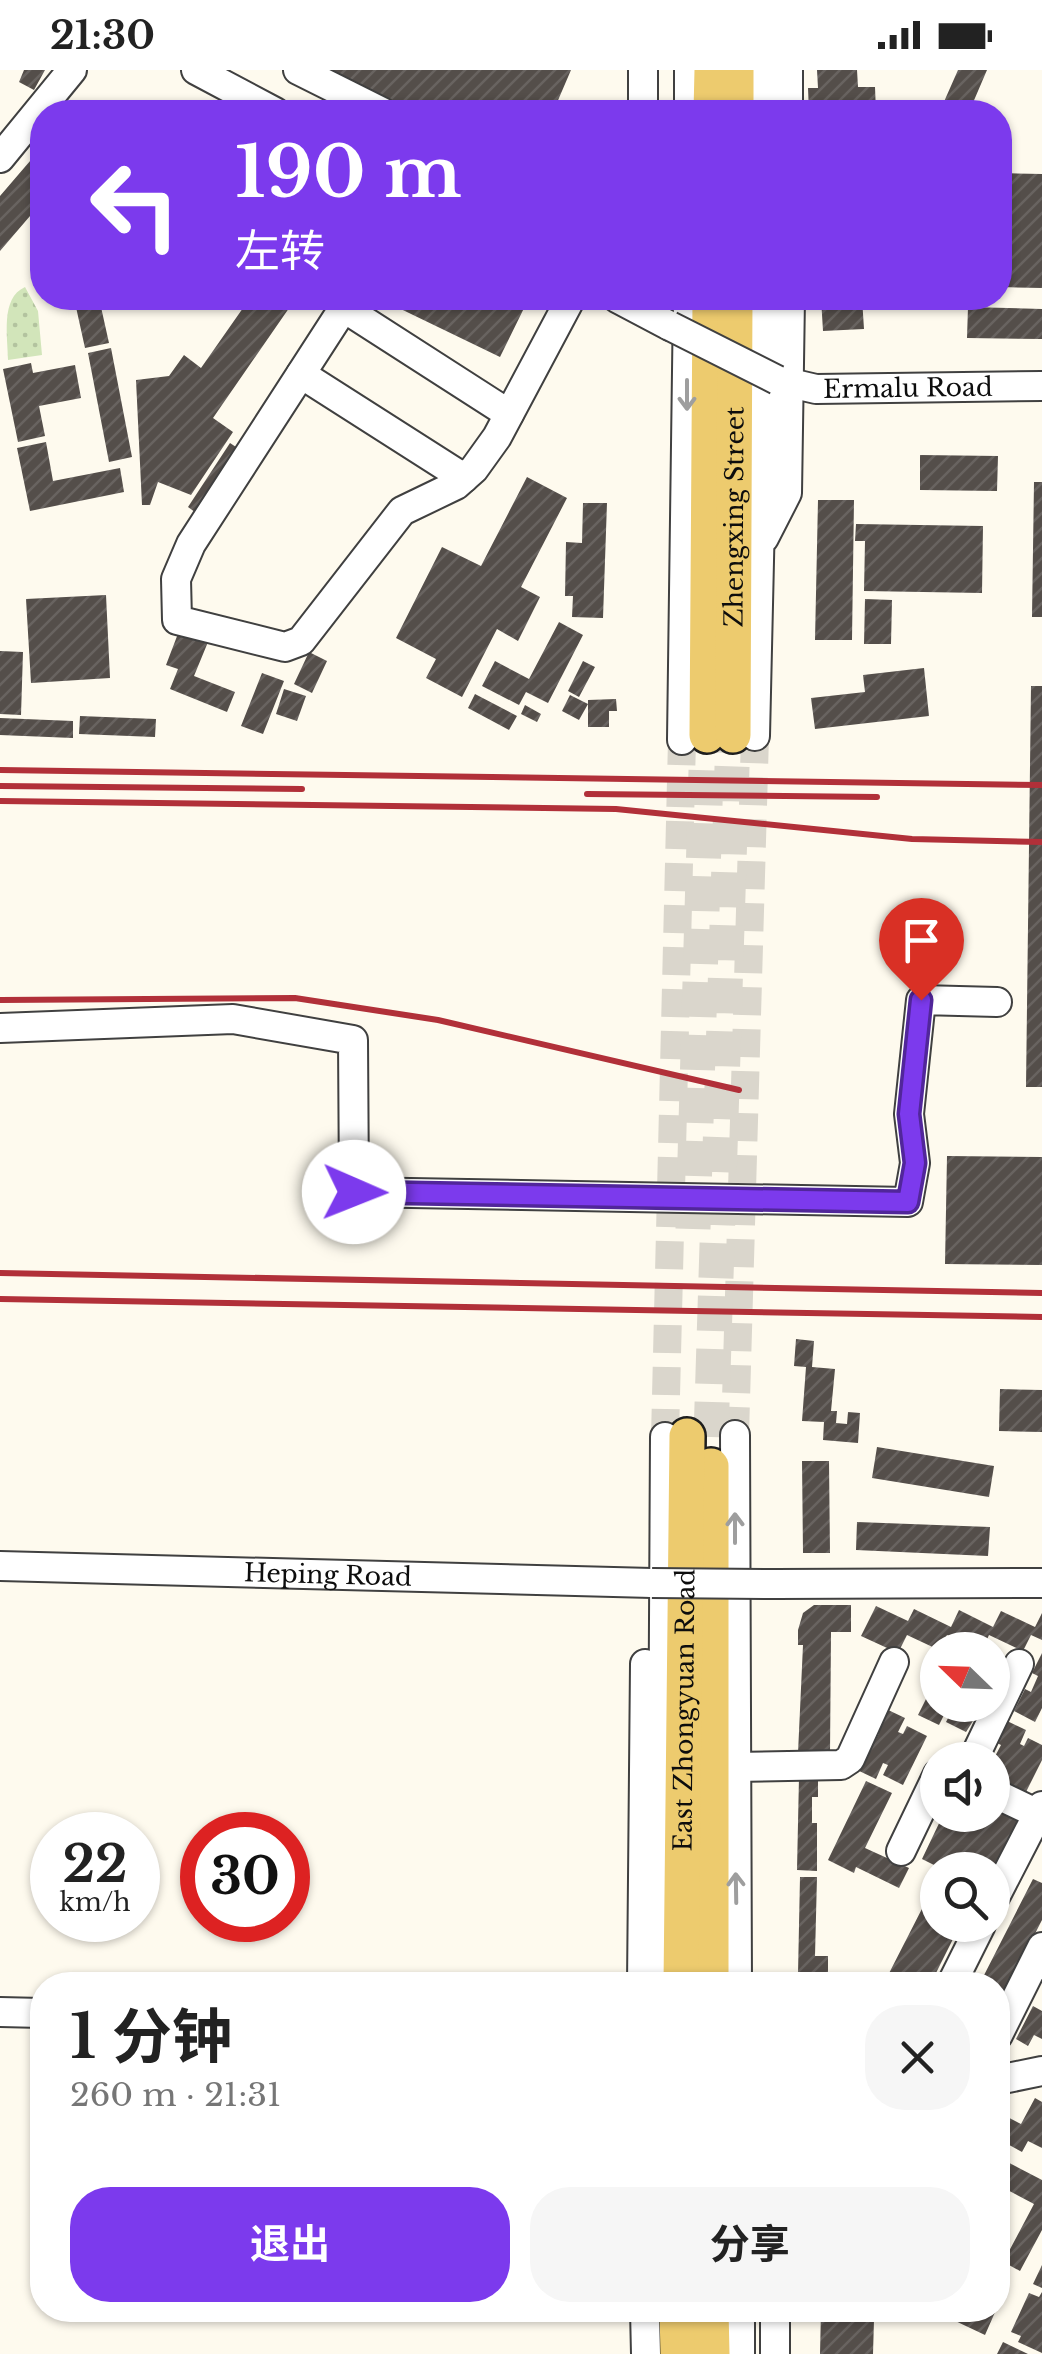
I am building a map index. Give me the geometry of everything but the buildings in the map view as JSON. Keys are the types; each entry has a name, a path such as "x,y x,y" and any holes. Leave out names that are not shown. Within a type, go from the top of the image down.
{"main road":[{"path":"712,70 712,100"},
{"path":"736,70 736,100"},
{"name":"Zhengxing Street","path":"710,310 719,737"},
{"name":"Zhengxing Street","path":"719,737 735,310"},
{"name":"East Zhongyuan Road","path":"681,1972 699,1436"},
{"name":"East Zhongyuan Road","path":"699,1436 711,1972"},
{"path":"677,2322 678,2354"},
{"path":"712,2322 712,2354"}],"street":[{"path":"47,100 72,70"},
{"path":"196,70 252,100"},
{"path":"298,70 358,100"},
{"path":"643,70 643,100"},
{"path":"689,70 689,100"},
{"path":"761,70 762,100"},
{"path":"788,70 788,100"},
{"path":"0,158 30,121"},
{"path":"342,310 185,555 176,579 177,620 285,647 301,641 402,511 464,478 510,414 565,310"},
{"path":"357,310 510,414"},
{"path":"640,310 784,382"},
{"path":"689,310 719,737"},
{"path":"719,737 760,544 765,310"},
{"path":"760,544 787,493 784,382 789,310"},
{"path":"300,374 464,478"},
{"name":"Ermalu Road","path":"784,382 816,389 1042,386"},
{"path":"0,1028 233,1019 353,1040 354,1192 908,1202 915,1163 909,1114 921,1000 996,1002"},
{"path":"699,1436 734,1767 736,1972"},
{"path":"663,1972 699,1436"},
{"name":"Heping Road","path":"0,1566 649,1583 1042,1583"},
{"path":"642,1972 649,1583"},
{"path":"734,1767 841,1765 850,1759 894,1662"},
{"path":"982,1742 1019,1664"},
{"path":"1010,1799 1040,1810 1010,1868"},
{"path":"901,1851 920,1811"},
{"path":"958,1972 973,1942"},
{"path":"1010,2012 1042,1947"},
{"path":"0,2012 30,2013"},
{"path":"1010,2078 1042,2072"},
{"path":"646,2322 646,2354"},
{"path":"660,2322 660,2354"},
{"path":"740,2322 740,2354"},
{"path":"774,2322 775,2354"}],"green space":[{"path":"25,287 30,310 38,311 42,355 8,360 9,309 17,292"}],"tunnel":[{"path":"693,1229 707,735"},
{"path":"711,1437 733,735"},
{"path":"735,1435 755,736"},
{"path":"665,1437 682,740"}],"railway":[{"path":"0,770 1042,785"},
{"path":"0,786 302,789"},
{"path":"587,794 877,797"},
{"path":"0,801 616,809 912,839 1042,842"},
{"path":"0,1000 295,998 438,1020 739,1090"},
{"path":"0,1273 1042,1293"},
{"path":"0,1299 1042,1317"}],"route":[{"path":"354,1192 908,1202 915,1163 909,1114 921,1000"}]}
